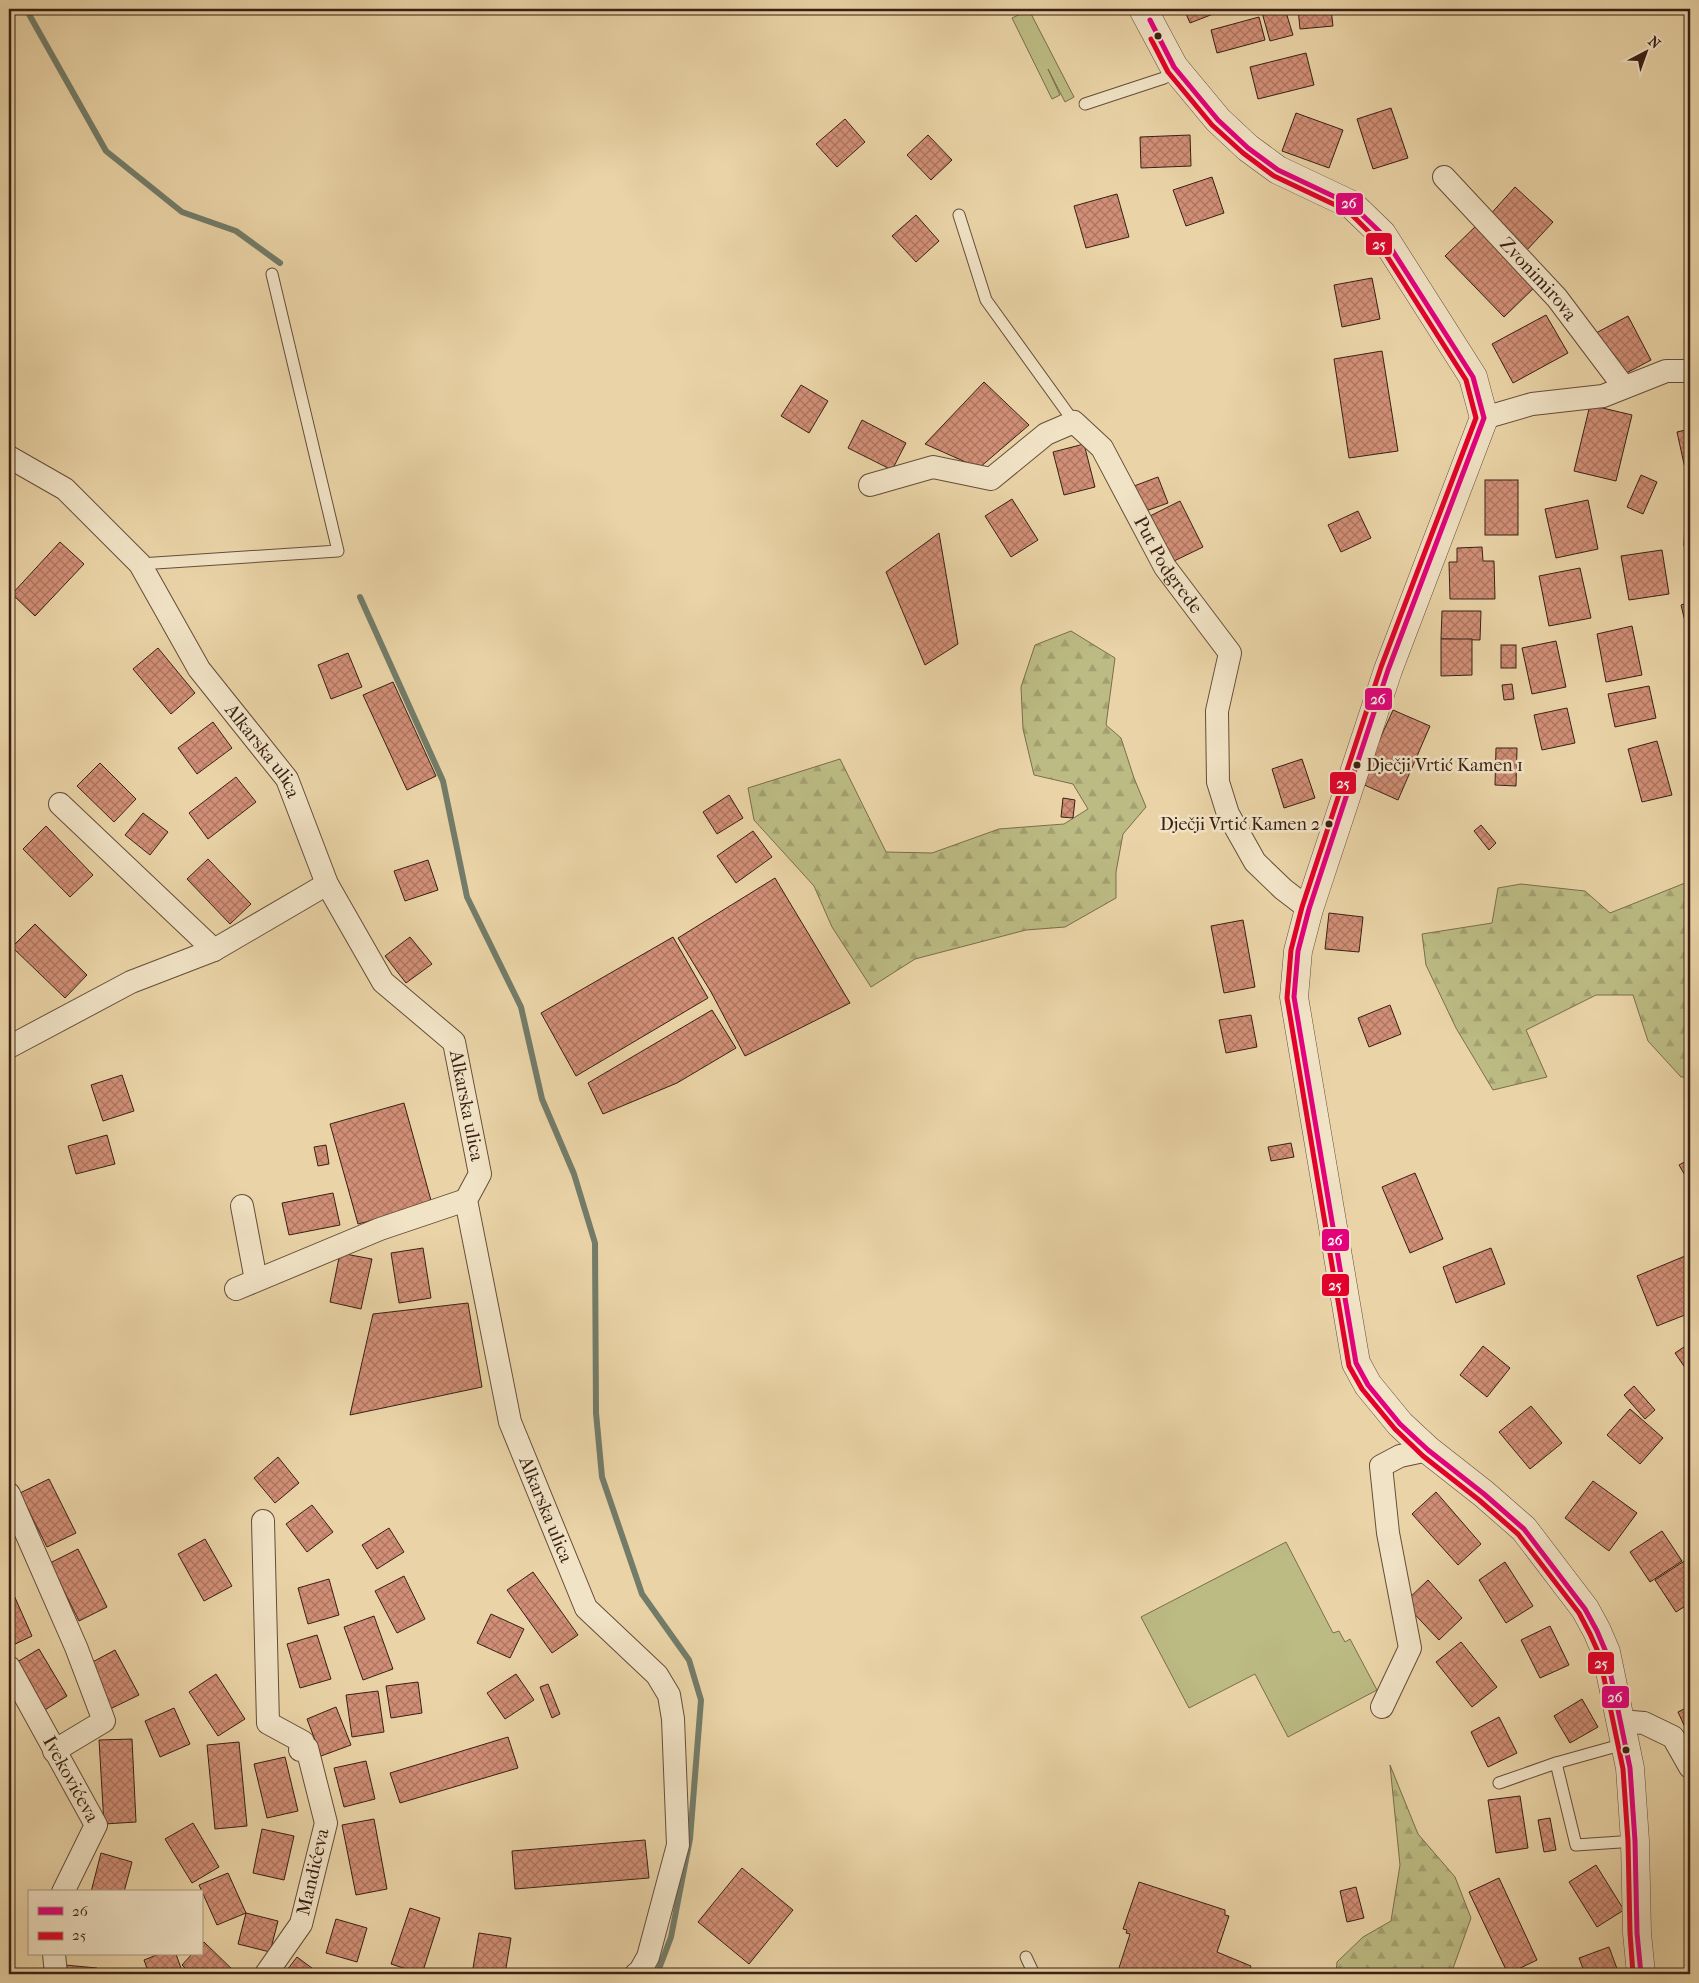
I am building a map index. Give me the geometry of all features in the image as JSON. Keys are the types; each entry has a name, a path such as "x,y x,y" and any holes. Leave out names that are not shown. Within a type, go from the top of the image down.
{"street":[{"path":"1151,12 1174,67 1218,120 1248,148 1278,170 1352,205 1382,234 1473,377 1484,418 1388,670 1309,909 1298,951 1294,997 1356,1364 1368,1385 1400,1424 1428,1450 1484,1494 1524,1529 1585,1609 1606,1652 1630,1768 1635,1841 1637,1933 1641,1974"},
{"name":"Zvonimirova","path":"1444,177 1557,298 1624,388"},
{"path":"1484,418 1532,404 1603,396 1666,372 1690,371"},
{"path":"870,485 932,467 991,479 1046,434 1074,422"},
{"name":"Put Podgrede","path":"1074,422 1102,448 1165,566 1230,653 1217,711 1218,782 1228,814 1256,862 1283,889 1309,909"},
{"name":"Alkarska ulica","path":"9,457 65,489 140,564 200,669 287,779 327,884 383,982 454,1042 480,1174 466,1200 510,1422 586,1608 657,1675 669,1695 673,1719 678,1845 648,1957 640,1971 636,1974"},
{"path":"60,804 214,950"},
{"path":"9,1047 131,982 214,950 327,884"},
{"path":"236,1289 380,1229 466,1200"},
{"path":"242,1206 256,1280"},
{"path":"1382,1707 1410,1648 1388,1533 1381,1466 1400,1456 1428,1450"},
{"path":"9,1494 76,1647 104,1722 54,1751"},
{"name":"Mandićeva","path":"263,1521 268,1723 303,1742 300,1750 307,1748 326,1823 301,1924 266,1974"},
{"name":"Ivekovićeva","path":"9,1667 96,1826 64,1890"},
{"path":"1622,1732 1644,1723 1673,1737 1690,1767"},
{"path":"54,1956 56,1974"}],"lane":[{"path":"1085,104 1164,78 1174,67"},
{"path":"959,215 986,300 1074,422"},
{"path":"140,564 338,551 272,274"},
{"path":"1499,1783 1556,1763 1622,1732"},
{"path":"1556,1763 1576,1845 1635,1841"},
{"path":"1026,1957 1034,1974"}],"green space":[{"path":"1029,10 1074,97 1065,102 1048,69 1060,95 1052,99 1012,18"},
{"path":"1071,631 1115,658 1106,725 1121,738 1146,807 1123,834 1116,872 1116,898 1065,927 1026,930 915,959 871,987 832,927 814,886 754,820 748,788 840,759 886,852 932,853 999,829 1064,824 1088,809 1073,784 1034,775 1023,729 1021,687 1035,645"},
{"path":"1690,881 1690,1077 1681,1077 1648,1041 1633,995 1596,995 1526,1030 1547,1077 1493,1090 1456,1028 1426,965 1422,934 1492,923 1498,888 1521,884 1585,891 1610,913"},
{"path":"1286,1542 1333,1633 1339,1631 1345,1642 1350,1639 1377,1690 1288,1737 1255,1674 1189,1708 1141,1617"},
{"path":"1390,1765 1418,1834 1455,1877 1471,1918 1451,1974 1336,1974 1337,1962 1363,1937 1391,1921 1400,1865"}],"building":[{"path":"1184,9 1226,9 1190,23"},
{"path":"1261,9 1285,9 1293,35 1270,41"},
{"path":"1298,9 1331,9 1333,26 1300,29"},
{"path":"1354,9 1370,9 1355,13"},
{"path":"1259,17 1265,40 1217,53 1211,30"},
{"path":"1306,53 1314,85 1258,99 1250,67"},
{"path":"1391,108 1408,158 1373,169 1357,119"},
{"path":"1296,113 1343,130 1329,168 1282,151"},
{"path":"845,119 865,142 837,167 816,144"},
{"path":"928,135 952,160 931,180 907,155"},
{"path":"1190,135 1191,166 1141,168 1140,137"},
{"path":"1212,177 1224,213 1186,226 1173,190"},
{"path":"1515,187 1553,222 1526,251 1488,217"},
{"path":"1117,194 1129,237 1086,248 1074,206"},
{"path":"916,215 939,241 916,262 892,236"},
{"path":"1478,224 1537,285 1504,317 1445,256"},
{"path":"1372,278 1380,319 1342,327 1334,285"},
{"path":"1546,315 1568,353 1513,383 1492,344"},
{"path":"1628,316 1651,360 1619,377 1596,333"},
{"path":"1382,351 1398,451 1349,458 1334,359"},
{"path":"984,382 1029,425 979,468 925,444"},
{"path":"801,385 828,401 809,433 781,416"},
{"path":"1590,405 1632,415 1616,481 1574,471"},
{"path":"862,420 906,443 892,470 848,448"},
{"path":"1690,429 1690,472 1686,473 1677,432"},
{"path":"1084,444 1095,487 1064,495 1053,452"},
{"path":"1641,475 1657,482 1643,514 1627,507"},
{"path":"1158,477 1168,503 1143,512 1134,486"},
{"path":"1485,480 1518,480 1518,535 1485,535"},
{"path":"1686,492 1690,493 1690,546 1684,546"},
{"path":"1012,499 1038,540 1011,557 985,516"},
{"path":"1588,500 1598,549 1556,558 1545,509"},
{"path":"1180,501 1203,547 1172,562 1150,516"},
{"path":"1358,511 1371,538 1341,552 1328,525"},
{"path":"939,533 958,644 925,665 886,572"},
{"path":"60,542 84,564 35,616 12,594"},
{"path":"1482,547 1483,561 1494,561 1495,599 1450,599 1449,562 1457,562 1457,548"},
{"path":"1662,550 1669,594 1629,600 1621,556"},
{"path":"1580,568 1591,618 1549,626 1539,576"},
{"path":"1690,602 1690,642 1681,605"},
{"path":"1442,611 1481,611 1480,640 1441,639"},
{"path":"1632,626 1642,675 1606,682 1597,634"},
{"path":"1441,639 1472,639 1472,675 1441,676"},
{"path":"1556,641 1566,687 1532,694 1522,648"},
{"path":"1501,645 1516,645 1516,668 1501,668"},
{"path":"158,648 195,693 171,714 133,669"},
{"path":"348,653 362,687 331,699 318,665"},
{"path":"393,682 436,776 407,790 363,695"},
{"path":"1512,684 1514,699 1504,700 1502,685"},
{"path":"1649,686 1656,718 1615,727 1608,694"},
{"path":"1567,708 1575,743 1542,750 1534,715"},
{"path":"1393,710 1430,726 1398,800 1360,783"},
{"path":"213,722 232,748 197,774 178,748"},
{"path":"1657,741 1672,795 1642,802 1628,749"},
{"path":"1496,748 1517,748 1516,786 1495,785"},
{"path":"1302,759 1315,798 1284,808 1272,769"},
{"path":"100,763 136,799 114,822 77,786"},
{"path":"236,777 256,802 208,839 189,813"},
{"path":"729,795 743,818 717,834 703,812"},
{"path":"1063,798 1075,800 1073,818 1061,817"},
{"path":"143,813 168,832 150,855 125,835"},
{"path":"1481,825 1496,843 1489,850 1474,831"},
{"path":"46,826 93,875 70,897 23,849"},
{"path":"753,831 772,857 736,883 717,856"},
{"path":"208,859 251,904 230,924 187,879"},
{"path":"428,860 438,890 405,901 394,871"},
{"path":"775,878 850,1003 745,1056 711,992 678,938"},
{"path":"1329,913 1363,917 1359,952 1325,949"},
{"path":"1243,920 1255,987 1224,993 1211,926"},
{"path":"35,924 87,975 65,998 12,947"},
{"path":"410,937 432,964 406,983 385,956"},
{"path":"673,937 708,998 576,1076 541,1013"},
{"path":"1390,1005 1401,1034 1369,1047 1358,1018"},
{"path":"712,1010 736,1048 677,1083 603,1114 588,1083"},
{"path":"1251,1015 1257,1047 1226,1053 1219,1020"},
{"path":"122,1075 134,1111 103,1121 91,1085"},
{"path":"404,1103 432,1204 358,1224 330,1124"},
{"path":"107,1135 115,1164 76,1174 68,1146"},
{"path":"1291,1143 1294,1157 1271,1161 1268,1147"},
{"path":"326,1145 329,1164 318,1166 314,1147"},
{"path":"1690,1159 1690,1184 1679,1165"},
{"path":"1415,1173 1443,1239 1410,1253 1382,1187"},
{"path":"333,1193 340,1225 289,1235 282,1203"},
{"path":"423,1248 431,1298 399,1303 391,1253"},
{"path":"1491,1248 1505,1284 1456,1303 1443,1267"},
{"path":"340,1253 372,1259 361,1309 330,1302"},
{"path":"1685,1256 1690,1269 1690,1313 1657,1326 1637,1276"},
{"path":"468,1303 482,1387 350,1415 373,1314"},
{"path":"1690,1343 1690,1375 1675,1353"},
{"path":"1483,1346 1510,1368 1487,1397 1460,1375"},
{"path":"1634,1386 1655,1410 1645,1419 1624,1395"},
{"path":"1531,1406 1562,1443 1530,1469 1499,1432"},
{"path":"1630,1409 1663,1438 1640,1464 1607,1435"},
{"path":"278,1457 299,1483 275,1503 254,1478"},
{"path":"49,1479 76,1533 47,1547 20,1493"},
{"path":"1593,1481 1637,1513 1609,1551 1565,1518"},
{"path":"1436,1492 1481,1544 1458,1565 1412,1514"},
{"path":"312,1505 333,1532 307,1552 286,1524"},
{"path":"389,1528 404,1552 377,1569 362,1545"},
{"path":"1662,1531 1682,1561 1650,1582 1630,1552"},
{"path":"205,1539 232,1586 204,1601 178,1554"},
{"path":"78,1549 107,1607 79,1621 50,1563"},
{"path":"1686,1560 1690,1567 1690,1603 1676,1612 1655,1580"},
{"path":"1505,1562 1533,1606 1506,1623 1479,1580"},
{"path":"533,1572 578,1635 552,1653 507,1590"},
{"path":"404,1576 425,1619 397,1633 375,1591"},
{"path":"329,1579 339,1615 308,1624 298,1588"},
{"path":"1428,1580 1462,1618 1439,1640 1404,1603"},
{"path":"9,1584 32,1636 9,1647"},
{"path":"491,1614 524,1629 510,1658 477,1643"},
{"path":"374,1616 393,1669 363,1680 344,1627"},
{"path":"1550,1626 1569,1665 1540,1678 1521,1640"},
{"path":"317,1635 331,1679 300,1688 287,1644"},
{"path":"1461,1642 1497,1687 1472,1707 1436,1662"},
{"path":"39,1649 67,1696 40,1713 12,1665"},
{"path":"115,1650 139,1695 110,1709 87,1665"},
{"path":"216,1674 245,1719 218,1736 189,1692"},
{"path":"516,1674 534,1700 505,1719 487,1693"},
{"path":"418,1682 422,1713 391,1718 386,1686"},
{"path":"548,1684 560,1714 552,1718 540,1687"},
{"path":"378,1691 384,1732 352,1737 346,1695"},
{"path":"1582,1699 1598,1727 1570,1743 1554,1716"},
{"path":"1690,1706 1690,1733 1688,1734 1678,1712"},
{"path":"336,1707 351,1745 321,1756 307,1719"},
{"path":"174,1708 190,1744 160,1757 145,1721"},
{"path":"1499,1717 1517,1753 1488,1767 1471,1732"},
{"path":"508,1737 518,1768 400,1803 390,1773"},
{"path":"132,1739 136,1822 104,1824 99,1740"},
{"path":"239,1742 247,1826 215,1829 207,1745"},
{"path":"285,1757 298,1811 267,1818 254,1764"},
{"path":"366,1761 375,1799 344,1807 334,1768"},
{"path":"1520,1796 1528,1848 1496,1853 1488,1800"},
{"path":"1550,1818 1556,1850 1544,1852 1538,1820"},
{"path":"374,1819 387,1889 356,1895 342,1825"},
{"path":"193,1823 219,1867 192,1883 165,1839"},
{"path":"262,1829 294,1836 284,1880 253,1873"},
{"path":"645,1840 649,1878 515,1889 512,1851"},
{"path":"101,1853 132,1862 125,1890 92,1890"},
{"path":"1596,1865 1624,1910 1597,1927 1569,1882"},
{"path":"742,1868 793,1910 749,1964 698,1922"},
{"path":"228,1873 246,1913 217,1925 199,1885"},
{"path":"1499,1878 1537,1960 1508,1974 1469,1892"},
{"path":"1139,1882 1225,1910 1225,1915 1229,1916 1217,1952 1251,1966 1249,1971 1260,1974 1117,1974 1130,1934 1126,1933 1127,1930 1123,1929"},
{"path":"1356,1887 1364,1918 1347,1922 1340,1891"},
{"path":"410,1908 440,1918 422,1974 391,1964"},
{"path":"246,1913 278,1921 270,1952 238,1944"},
{"path":"336,1919 367,1928 357,1962 326,1953"},
{"path":"479,1933 511,1938 505,1974 472,1974"},
{"path":"204,1942 237,1974 191,1974 182,1965 190,1956 202,1956 202,1944"},
{"path":"1609,1947 1619,1974 1585,1974 1579,1958"},
{"path":"154,1956 177,1956 183,1974 149,1974 144,1960"},
{"path":"297,1957 320,1974 284,1974"},
{"path":"65,1965 97,1968 97,1974 65,1974"}],"waterway":[{"path":"26,9 106,151 182,212 236,231 280,263"},
{"path":"360,597 443,781 467,897 521,1007 542,1099 574,1174 595,1243 596,1413 602,1477 642,1594 689,1660 701,1700 690,1839 671,1937 657,1974"}],"transit line":[{"name":"26","path":"1150,20 1174,67 1218,120 1248,148 1278,170 1352,205 1382,234 1473,377 1484,418 1388,670 1309,909 1298,951 1294,997 1356,1363 1368,1385 1400,1424 1428,1450 1484,1494 1524,1529 1585,1609 1606,1652 1630,1768 1635,1841 1637,1933 1641,1974"},
{"name":"25","path":"1151,39 1168,72 1212,125 1243,153 1274,176 1348,211 1376,239 1466,380 1476,418 1381,667 1302,907 1291,950 1287,998 1349,1366 1362,1389 1395,1429 1423,1456 1479,1500 1518,1534 1579,1613 1599,1654 1623,1769 1633,1974"}],"place":[{"name":"Dječji Vrtić Kamen 1","path":"1357,765"},
{"name":"Dječji Vrtić Kamen 2","path":"1329,824"}]}
